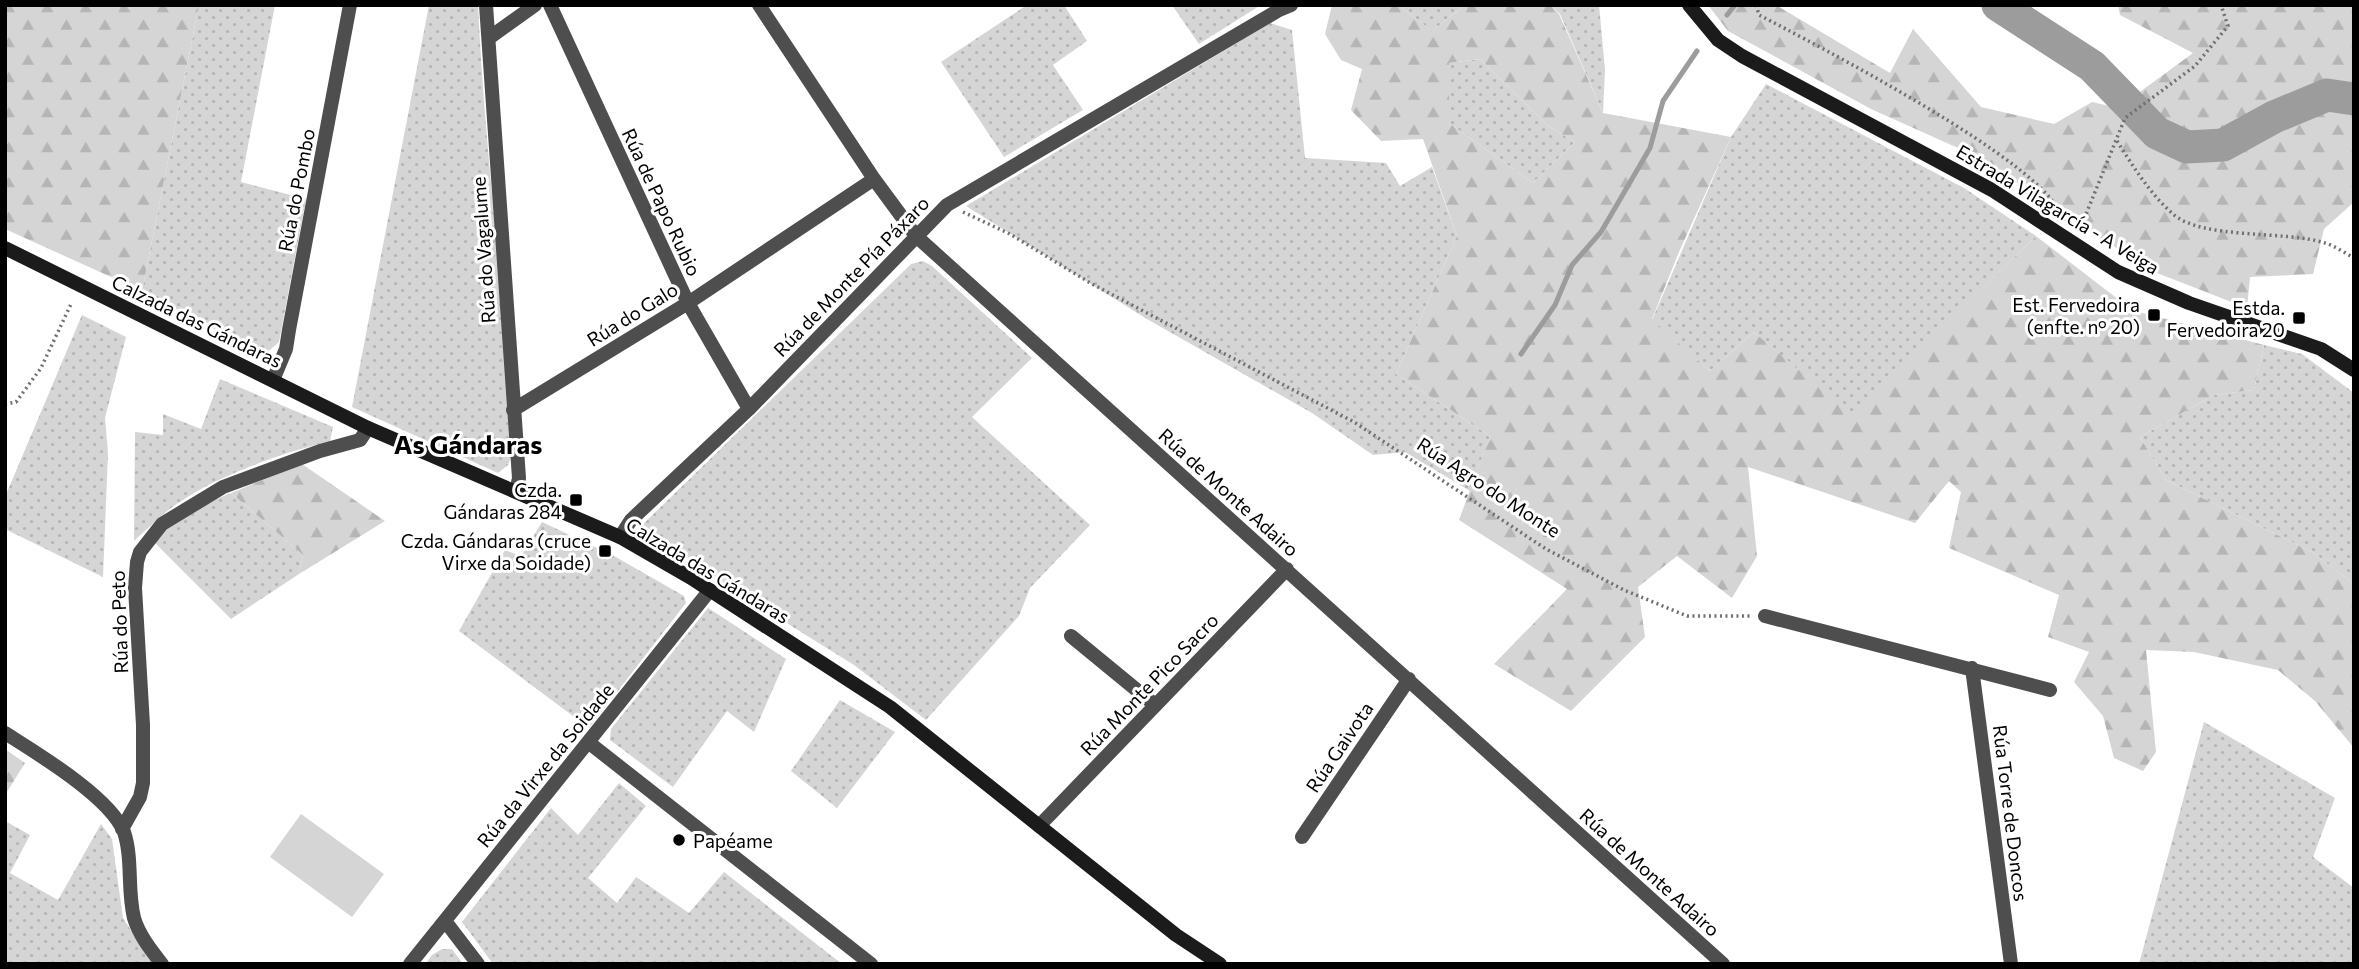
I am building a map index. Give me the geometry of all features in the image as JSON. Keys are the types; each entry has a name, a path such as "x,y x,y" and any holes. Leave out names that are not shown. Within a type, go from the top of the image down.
{"main road":[{"name":"Estrada Vilagarcía - A Veiga","path":"1689,5 1718,40 1742,56 1992,190 2118,272 2150,288 2320,349 2354,370"},
{"name":"Calzada das Gándaras","path":"5,248 368,428 620,537 710,590 890,707 1176,935 1220,964"}],"street":[{"name":"Rúa do Pombo","path":"273,380 288,340 350,5"},
{"name":"Rúa do Vagalume","path":"486,5 519,478 516,492"},
{"path":"489,37 535,5"},
{"name":"Rúa de Papo Rubio","path":"550,5 688,303 749,409"},
{"name":"Rúa de Monte Adairo","path":"759,5 874,179 916,236 1723,964"},
{"name":"Rúa de Monte Pía Páxaro","path":"620,537 631,520 749,409 947,205 1282,7"},
{"name":"Rúa do Galo","path":"513,410 688,303 874,179"},
{"name":"Rúa do Peto","path":"122,829 140,797 143,783 143,725 135,588 140,552 162,524 223,487 320,451 360,440 368,428"},
{"name":"Rúa Monte Pico Sacro","path":"1039,825 1287,569"},
{"name":"Rúa da Virxe da Soidade","path":"410,964 710,590"},
{"path":"1765,615 2050,690"},
{"path":"1071,636 1155,705"},
{"name":"Rúa Torre de Doncos","path":"1972,668 2011,964"},
{"name":"Rúa Gaivota","path":"1302,837 1409,679"},
{"path":"5,733 88,791 104,805 122,829 127,847 134,915 146,944 162,964"},
{"path":"588,742 871,964"},
{"path":"445,921 478,964"}],"path":[{"path":"1756,5 1759,15 1900,92 2012,162 2054,201 2060,214 2050,228"},
{"path":"2074,244 2125,118 2195,66 2228,26 2221,5"},
{"path":"2116,140 2136,171 2174,216 2210,230 2257,232 2325,243 2354,258"},
{"name":"Rúa Agro do Monte","path":"947,205 1010,234 1092,284 1354,422 1546,549 1624,590 1687,616 1765,615"},
{"path":"5,404 16,402 41,368 72,302"}],"green space":[{"path":"5,5 199,5 142,291 5,229"},
{"path":"199,5 275,5 241,182 306,199 279,342 264,355 142,291"},
{"path":"429,5 478,5 505,344 511,457 508,465 498,473 352,407"},
{"path":"1027,5 1064,5 1087,41 1053,65 1083,110 1004,157 941,62"},
{"path":"1172,5 1261,5 1199,44"},
{"path":"1332,5 1398,5 1432,31 1465,5 1551,5 1559,14 1603,113 1731,137 1652,319 1710,371 1754,332 1852,415 2036,236 2132,310 2264,345 2254,390 2214,395 2140,437 2166,480 2312,552 2354,584 2354,748 2315,701 2278,670 2194,652 2146,650 2156,752 2143,771 2114,758 2103,716 2074,682 2089,652 2048,637 2059,595 1949,548 1961,492 1949,481 1915,523 1748,467 1757,556 1732,598 1677,556 1638,587 1645,637 1571,711 1494,664 1567,589 1459,520 1490,436 1396,374 1457,236 1423,139 1381,141 1351,110 1362,69 1341,60 1325,34","holes":["1480,59 1548,126 1575,142 1533,183 1449,123 1449,63"]},
{"path":"1398,5 1465,5 1432,31"},
{"path":"1551,5 1599,5 1605,70 1603,113 1560,14"},
{"path":"1708,5 1776,5 1890,73 1913,29 1981,107 2054,124 2092,102 2118,108 2193,53 2120,15 2118,5 2354,5 2354,202 2324,229 2313,274 2250,277 2247,308 2157,273 2050,207 1987,161 1871,109 1728,31"},
{"path":"1270,23 1292,30 1305,158 1386,163 1400,186 1432,167 1457,236 1396,374 1490,436 1470,491 1405,452 1373,455 1312,413 1147,319 966,206"},
{"path":"1480,59 1548,126 1575,142 1533,183 1449,123 1449,63"},
{"path":"1766,84 1964,188 2036,236 1852,416 1754,332 1710,371 1652,320 1731,137"},
{"path":"923,261 932,266 1032,358 972,417 1090,525 1030,588 1019,616 926,720 854,665 637,530 911,264"},
{"path":"82,315 126,337 105,418 108,453 103,577 5,529 5,497"},
{"path":"2264,345 2302,354 2354,393 2354,584 2312,552 2166,480 2140,437 2214,395 2254,390"},
{"path":"220,379 333,427 330,441 267,460 202,488 166,512 134,541 135,432 163,435 163,414 201,429"},
{"path":"302,464 385,521 299,574 303,555 231,493"},
{"path":"231,493 303,555 299,574 231,619 154,542 179,519"},
{"path":"542,522 614,556 684,596 686,603 589,728 459,631 505,550 521,556"},
{"path":"708,608 786,659 754,732 727,711 673,787 610,740 611,729"},
{"path":"840,700 895,732 837,808 791,771"},
{"path":"2204,722 2335,798 2313,857 2354,888 2354,964 2139,964"},
{"path":"5,749 25,763 5,795"},
{"path":"619,783 646,806 588,878 617,903 636,877 689,913 724,872 842,964 493,964 462,922 551,808 578,835"},
{"path":"301,814 384,874 352,917 270,857"},
{"path":"5,821 30,835 10,873 58,900 101,824 112,839 123,918 153,964 5,964"},
{"path":"442,949 452,949 463,964 425,964 432,955"}],"waterway":[{"path":"1727,15 1735,5"},
{"path":"1998,5 2092,66 2157,133 2187,147 2223,145 2274,117 2327,95 2354,99"},
{"path":"1521,354 1555,305 1572,265 1601,232 1650,148 1663,101 1697,51"}],"place":[{"name":"Est. Fervedoira (enfte. nº 20)","path":"2154,315"},
{"name":"Estda. Fervedoira 20","path":"2299,318"},
{"name":"Czda. Gándaras 284","path":"576,500"},
{"name":"Czda. Gándaras (cruce Virxe da Soidade)","path":"605,551"},
{"name":"Papéame","path":"679,840"}],"district":[{"name":"As Gándaras","path":"468,443"}]}
